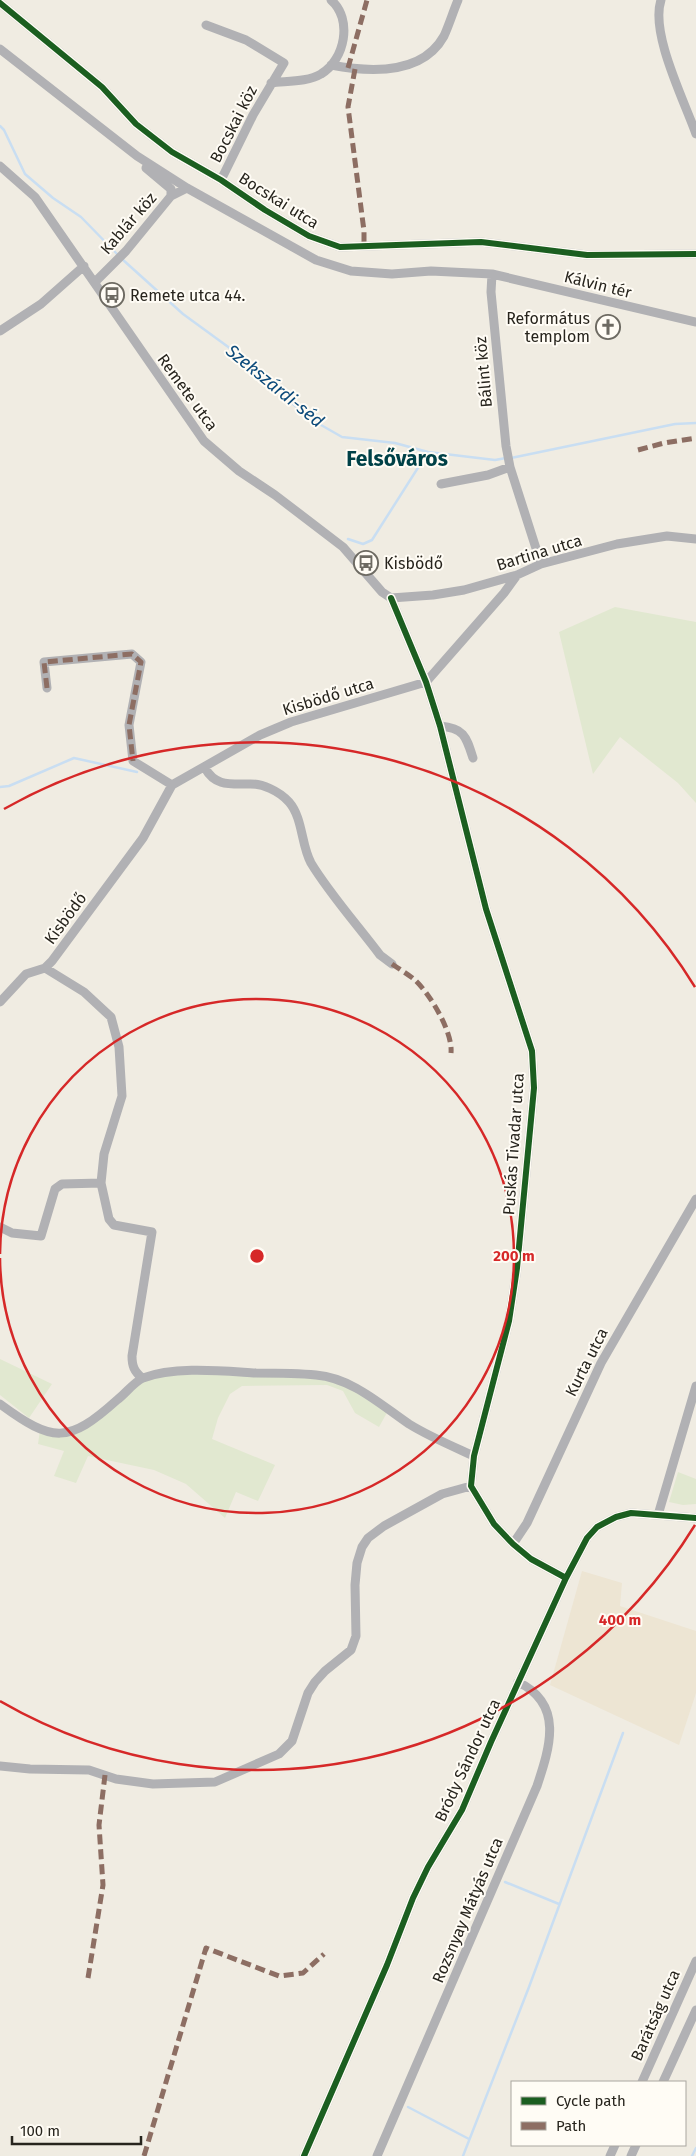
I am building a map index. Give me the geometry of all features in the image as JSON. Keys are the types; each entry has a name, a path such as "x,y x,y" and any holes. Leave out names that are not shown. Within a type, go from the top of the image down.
{"street":[{"path":"331,0 338,5 345,21 345,33 331,65 374,70 414,63 432,50 444,36 458,0"},
{"path":"661,0 658,21 662,42 696,134"},
{"name":"Bocskai utca","path":"0,3 102,87 136,124 172,152 221,180 265,210 309,236 340,247 480,242 587,255 696,254"},
{"name":"Bocskai köz","path":"206,25 246,40 284,63 271,83 221,180"},
{"path":"0,49 137,156 145,167 171,189 171,196"},
{"name":"Bocskai köz","path":"271,83 308,78 321,74 331,65"},
{"name":"Kálvin tér","path":"137,156 186,188 295,249 316,260 351,271 392,274 431,271 492,274 696,322"},
{"name":"Remete utca","path":"0,166 35,197 204,441 239,471 297,511 343,547 382,592 391,598"},
{"name":"Kablár köz","path":"95,282 126,251 171,196 186,188"},
{"path":"0,331 41,304 84,266"},
{"name":"Bálint köz","path":"492,274 491,292 506,446 510,467 541,564"},
{"path":"441,484 488,474 510,467"},
{"name":"Bartina utca","path":"391,598 433,595 464,590 517,575 541,564 617,544 667,536 696,539"},
{"path":"426,682 504,593 517,575"},
{"name":"Puskás Tivadar utca","path":"391,598 426,682 440,726 486,909 532,1051 534,1088 517,1268 509,1320 474,1456 471,1486"},
{"path":"47,688 44,662 132,654 141,662 129,725 134,761 172,785"},
{"name":"Kisbödő utca","path":"172,785 260,735 291,722 426,682"},
{"path":"440,726 459,729 473,758"},
{"path":"204,768 214,780 234,785 249,783 264,786 290,803 311,862 380,955 392,964"},
{"name":"Kisbödő","path":"0,1002 26,974 44,968 143,838 172,785"},
{"path":"44,968 84,992 111,1017 119,1047 122,1096 104,1154 101,1183 109,1219 114,1224 152,1232 132,1356 132,1366 142,1378"},
{"path":"0,1227 12,1233 41,1236 55,1189 62,1184 101,1183"},
{"name":"Kurta utca","path":"513,1544 527,1523 601,1363 696,1199"},
{"path":"0,1404 21,1420 40,1430 62,1434 77,1430 94,1421 142,1378 177,1371 319,1375 346,1384 374,1398 409,1423 444,1443 474,1456"},
{"path":"658,1515 696,1386"},
{"path":"1,1767 89,1770 116,1779 153,1784 215,1782 279,1754 292,1741 308,1693 315,1682 325,1671 351,1650 356,1636 355,1585 362,1547 368,1538 384,1526 442,1494 471,1486 494,1524 513,1544 530,1559 566,1578"},
{"name":"Bródy Sándor utca","path":"304,2156 387,1966 412,1898 462,1810 518,1682 566,1578 587,1538 597,1527 616,1517 631,1513 696,1518"},
{"name":"Rozsnyay Mátyás utca","path":"377,2156 533,1795 548,1754 550,1734 547,1708 529,1687 518,1682"},
{"name":"Barátság utca","path":"642,2081 696,1961"},
{"path":"663,2081 696,2010"}],"shaded area":[{"path":"582,1571 622,1583 620,1606 696,1631 696,1693 679,1745 550,1685"}],"green space":[{"path":"615,607 696,622 696,803 678,783 620,737 593,774 559,632"},
{"path":"0,1359 52,1384 29,1418 0,1395"},
{"path":"177,1371 319,1375 346,1384 389,1409 379,1427 355,1413 343,1391 327,1385 242,1386 230,1394 218,1418 212,1439 275,1465 258,1501 236,1492 225,1518 186,1484 154,1470 88,1456 76,1483 54,1476 64,1451 38,1444 40,1430 77,1430 142,1378"},
{"path":"678,1472 696,1479 696,1504 683,1505 669,1502"}],"waterway":[{"name":"Szekszárdi-séd","path":"0,126 4,130 25,174 53,198 81,217 118,255"},
{"name":"Szekszárdi-séd","path":"122,259 183,314 231,349 257,375 314,421 342,437 395,443 428,452 495,460 506,458"},
{"name":"Szekszárdi-séd","path":"511,458 675,424 696,423"},
{"path":"348,539 363,544 372,540 428,452"},
{"path":"0,787 9,786 74,758 137,772"},
{"path":"463,2156 529,1987 623,1733"},
{"path":"505,1882 559,1904"},
{"path":"408,2107 469,2139"},
{"path":"692,2156 696,2148"}],"marked path":[{"path":"348,68 367,0"},
{"path":"355,69 348,107 364,231 364,247"},
{"path":"638,450 664,443 696,438"},
{"path":"47,688 44,662 132,654 141,662 129,725 133,761"},
{"path":"392,964 415,980 434,1004 448,1035 451,1053"},
{"path":"88,1978 103,1885 99,1825 105,1775"},
{"path":"144,2156 206,1948 279,1976 303,1973 324,1954"}],"cycle path":[{"path":"0,3 102,87 136,124 172,152 221,180 265,210 309,236 340,247 481,242 587,255 696,254"},
{"path":"391,598 426,682 440,726 486,909 532,1051 534,1088 517,1268 509,1321 474,1456 471,1486 494,1524 513,1544 531,1559 566,1578"},
{"path":"304,2156 387,1965 413,1898 428,1867 462,1810 566,1578 587,1538 597,1527 616,1517 631,1513 696,1518"}],"place":[{"name":"Remete utca 44.","path":"112,295"},
{"name":"Református templom","path":"608,327"},
{"name":"Kisbödő","path":"366,563"}],"district":[{"name":"Felsőváros","path":"397,459"}]}
